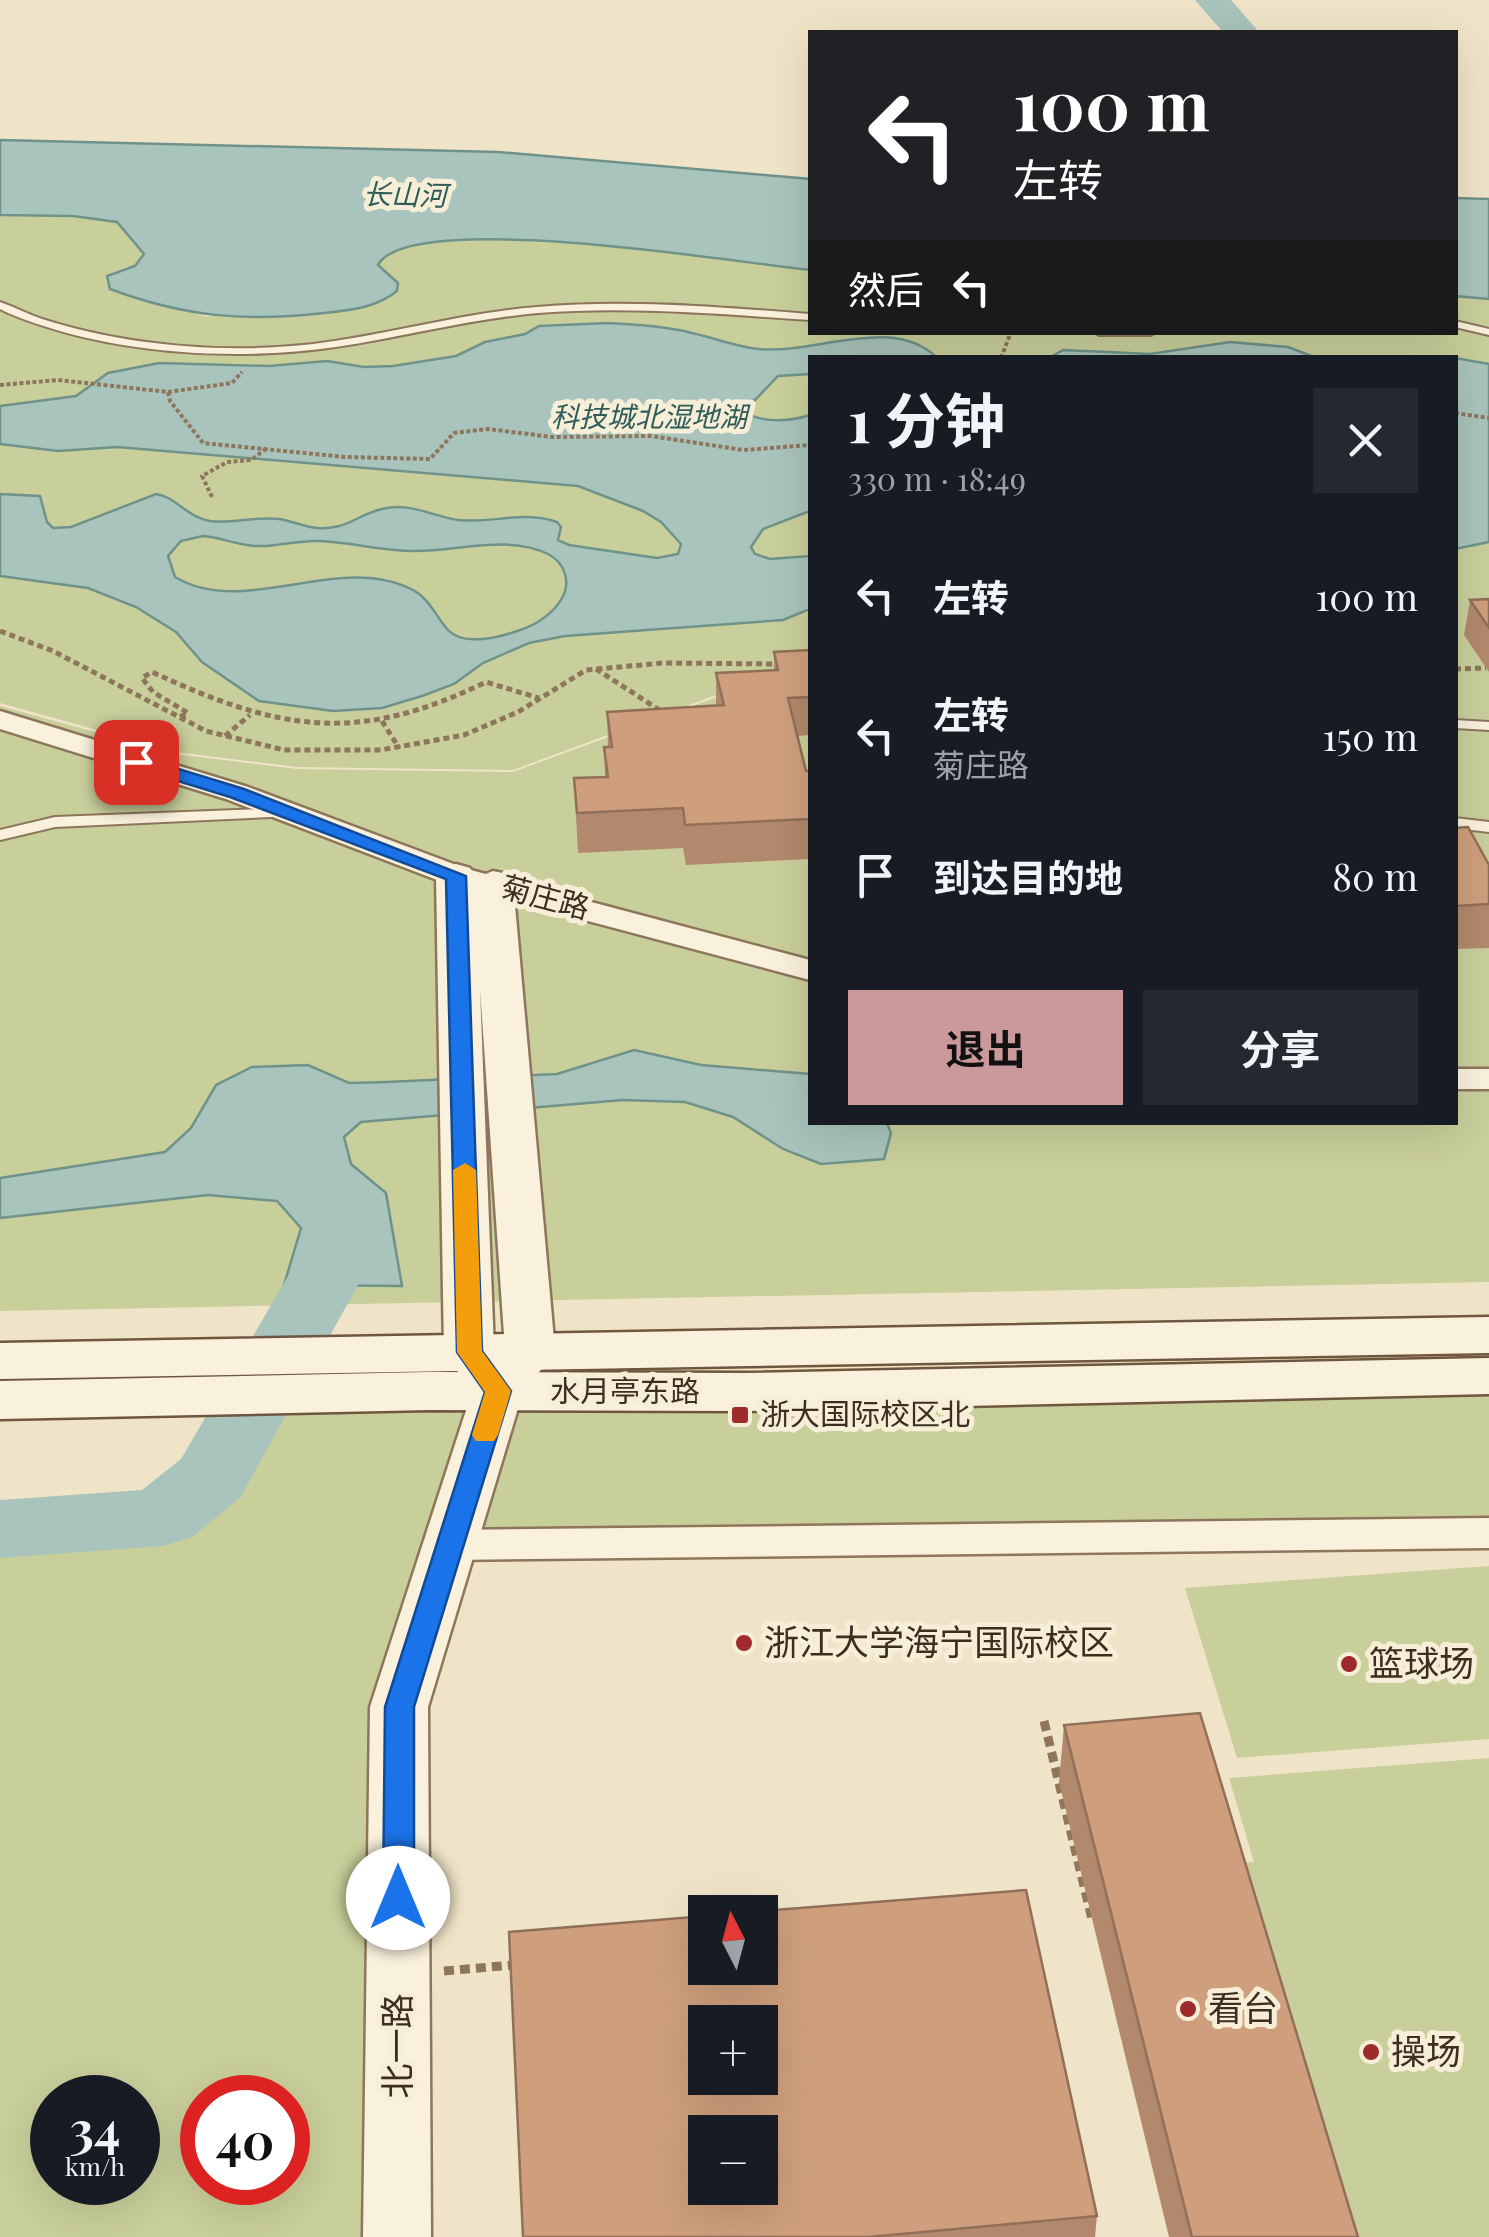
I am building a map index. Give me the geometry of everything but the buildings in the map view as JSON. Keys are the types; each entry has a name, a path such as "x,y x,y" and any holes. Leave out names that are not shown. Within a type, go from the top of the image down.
{"main road":[{"name":"水月亭东路","path":"0,1400 191,1377 1489,1335"},
{"name":"水月亭东路","path":"0,1361 191,1377"},
{"name":"水月亭东路","path":"471,1368 766,1392 1489,1376"}],"street":[{"name":"菊庄路","path":"0,720 288,812 475,880 808,969"},
{"path":"471,1368 516,1176 482,1013 475,880"},
{"path":"471,1368 465,1180 482,1013"},
{"path":"1458,1079 1489,1079"},
{"name":"北一路","path":"397,2237 400,1707 451,1545 471,1368"},
{"path":"451,1545 1489,1533"}],"lane":[{"path":"0,305 70,330 128,341 264,351 312,347 475,316 539,310 633,306 808,317"},
{"path":"1458,325 1489,332"},
{"path":"1458,724 1489,726"},
{"path":"0,835 55,822 288,812"},
{"path":"1458,823 1489,828"}],"path":[{"path":"0,385 58,380 168,392 232,383 264,351"},
{"path":"168,392 170,401 203,442 338,459 430,460 454,433 488,429 552,437 651,436 743,450 808,445"},
{"path":"1458,413 1489,418"},
{"path":"212,497 202,476 227,462 250,460 268,448"},
{"path":"0,631 53,651 179,718 224,736 284,750 399,748 464,735 518,712 562,682 595,668 663,663 794,663"},
{"path":"595,668 659,711 674,713"},
{"path":"1458,669 1486,668"},
{"path":"179,718 188,714 153,692 142,678 152,672 206,700 250,714 341,726 436,708 486,682 539,698"},
{"path":"224,736 250,714"},
{"path":"382,721 399,748"},
{"path":"1044,1721 1096,1934"},
{"path":"398,1975 513,1965"}],"green space":[{"path":"0,215 73,216 117,222 144,254 135,266 117,271 110,289 207,317 388,275 378,265 404,248 450,240 582,243 808,270 808,335 1458,335 1458,296 1489,299 1489,1282 0,1311 0,706 175,754 297,769 513,772 736,690 808,686 808,1125 1458,1125 1458,355 808,355 808,684 735,688 513,770 297,767 176,752 0,703"},
{"path":"1489,1371 1489,1533 450,1545 399,1707 397,2237 0,2237 0,1552 143,1542 218,1504 274,1395"},
{"name":"篮球场","path":"1489,1566 1489,1739 1237,1758 1185,1588"},
{"name":"操场","path":"1489,1758 1489,2237 1306,2237 1201,1866 1254,1862 1229,1778"}],"water":[{"name":"长山河","path":"0,140 498,152 808,179 808,270 581,243 449,240 403,248 378,265 398,283 397,291 380,301 324,313 241,317 164,306 110,289 107,276 135,266 144,254 117,222 73,216 0,215"},
{"path":"1458,198 1489,199 1489,299 1458,296"},
{"name":"科技城北湿地湖","path":"608,323 682,331 759,349 898,338 933,355 808,355 808,374 778,376 755,400 738,403 761,418 781,420 808,415 808,512 763,529 751,547 755,554 770,559 808,556 808,610 783,620 565,636 529,643 483,663 454,684 422,696 382,708 333,711 259,701 202,662 176,632 136,607 88,588 0,576 0,494 40,496 47,522 53,528 71,527 156,494 210,521 270,518 328,528 382,509 402,507 458,520 544,519 557,522 561,527 558,540 569,545 657,558 678,554 681,544 661,522 578,486 117,447 58,451 0,444 0,406 76,396 108,373 159,363 269,366 327,361 364,367 393,366 456,356 485,342 525,334 539,326","holes":["203,536 241,544 315,541 413,551 516,545 554,558 562,568 566,586 554,609 532,625 493,638 473,639 448,630 413,590 384,580 354,577 262,589 202,588 175,577 168,556 181,541"]},
{"path":"1230,342 1288,347 1309,355 1054,355 1063,350 1150,354"},
{"path":"1458,359 1489,364 1489,542 1458,548"},
{"path":"634,1050 701,1065 808,1074 808,1125 888,1125 891,1133 884,1159 821,1164 783,1149 733,1117 685,1102 623,1100 361,1122 344,1137 351,1164 386,1193 402,1286 284,1285 301,1228 277,1201 208,1195 0,1218 0,1178 165,1152 191,1128 216,1085 252,1067 308,1065 349,1083 557,1074"}],"waterway":[{"path":"1212,0 1240,30"},
{"path":"0,1529 163,1517 211,1478 341,1249 339,1210 327,1198"}],"slow traffic":[{"path":"465,1170 470,1352 498,1391 485,1435"}],"place":[{"name":"浙大国际校区北","path":"740,1415"},
{"name":"浙江大学海宁国际校区","path":"744,1643"},
{"name":"篮球场","path":"1349,1664"},
{"name":"看台","path":"1188,2009"},
{"name":"操场","path":"1371,2052"}],"route":[{"path":"136,762 237,793 456,876 470,1352 498,1391 400,1707 398,1898"}]}
